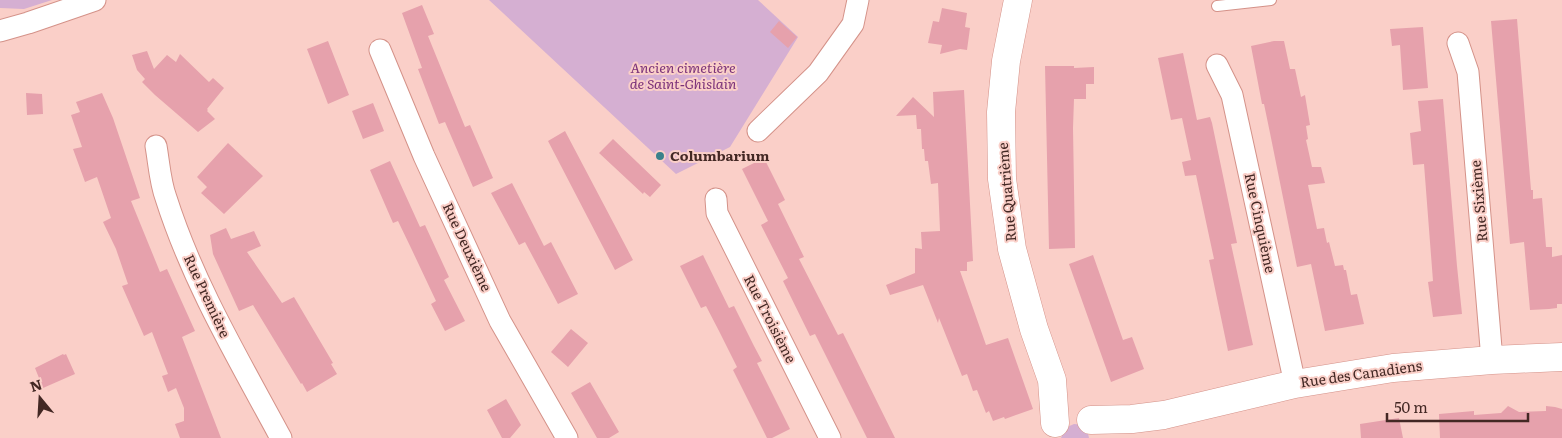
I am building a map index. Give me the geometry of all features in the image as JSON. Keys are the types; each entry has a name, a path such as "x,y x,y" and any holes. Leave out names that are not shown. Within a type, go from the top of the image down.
{"street":[{"path":"0,31 95,0"},
{"path":"758,131 818,73 854,24 858,0"},
{"name":"Rue Quatrième","path":"1018,0 1006,61 1001,112 1002,179 1012,249 1034,329 1052,380 1091,424"},
{"name":"Rue Sixième","path":"1458,43 1468,72 1492,360"},
{"name":"Rue Deuxième","path":"380,50 424,156 500,321 567,438"},
{"name":"Rue Cinquième","path":"1217,65 1232,95 1294,384"},
{"name":"Rue Première","path":"156,146 165,196 192,265 224,334 281,438"},
{"name":"Rue Troisième","path":"716,199 717,213 830,438"},
{"name":"Rue des Canadiens","path":"1049,433 1067,415 1076,414 1091,424 1164,415 1294,384 1393,368 1492,360 1562,357"},
{"name":"Rue Quatrième","path":"1049,433 1052,380"},
{"name":"Rue des Canadiens","path":"1118,438 1164,415"}],"lane":[{"path":"1217,6 1271,0"}],"green space":[{"path":"0,0 52,0 24,9 0,8"},
{"name":"Ancien cimetière de Saint-Ghislain","path":"489,0 758,0 798,37 730,147 676,174"},
{"path":"1074,424 1084,428 1089,438 1061,438 1065,428"}],"building":[{"path":"422,5 434,34 428,36 465,127 470,125 493,178 473,187 445,122 439,124 418,69 422,68 402,13"},
{"path":"942,8 967,13 965,27 970,28 967,50 960,49 940,54 942,45 928,43 933,21 939,22"},
{"path":"1517,19 1531,190 1533,190 1533,199 1542,198 1546,247 1552,247 1552,257 1562,255 1562,304 1557,304 1557,308 1549,309 1530,310 1524,242 1510,244 1491,21"},
{"path":"779,21 797,37 788,48 770,32"},
{"path":"1423,27 1428,88 1403,90 1400,45 1392,46 1390,29"},
{"path":"328,41 349,95 328,104 307,49"},
{"path":"1284,41 1290,69 1295,69 1301,97 1305,95 1310,125 1306,126 1308,139 1306,140 1312,167 1321,167 1325,183 1308,185 1317,229 1324,228 1335,266 1343,265 1344,270 1346,270 1351,295 1357,294 1364,324 1325,331 1311,264 1297,267 1251,46"},
{"path":"147,51 154,69 167,55 176,62 180,54 209,82 213,78 224,88 207,109 215,119 198,132 142,82 145,79 137,70 132,55"},
{"path":"1183,53 1197,120 1210,117 1212,123 1237,243 1231,244 1253,345 1228,351 1209,260 1214,259 1196,175 1185,176 1182,162 1191,160 1182,118 1171,120 1158,58"},
{"path":"1045,66 1094,67 1094,84 1086,84 1086,99 1074,99 1075,248 1049,249"},
{"path":"964,90 973,261 967,262 967,271 960,271 986,345 1008,338 1033,409 1005,419 1004,417 993,421 989,411 986,413 977,390 973,391 967,374 962,376 939,318 938,323 923,285 890,295 886,285 915,273 915,248 922,249 921,232 940,231 938,183 931,184 928,161 925,161 924,149 922,149 921,129 917,129 916,115 896,116 913,97 934,117 933,92"},
{"path":"26,93 42,94 43,114 27,115"},
{"path":"102,93 113,118 140,198 131,201 160,272 167,269 195,331 182,337 221,438 180,438 175,424 184,421 184,408 176,388 168,392 162,376 168,374 152,332 144,336 122,286 128,284 116,249 103,222 111,218 97,177 85,182 73,149 82,147 71,115 80,112 76,102"},
{"path":"1443,99 1462,314 1433,317 1428,282 1433,281 1424,164 1413,165 1410,133 1421,131 1418,101"},
{"path":"373,103 384,131 363,139 352,111"},
{"path":"565,131 633,260 615,270 548,141"},
{"path":"613,139 661,185 650,197 644,192 643,194 599,153"},
{"path":"228,143 263,176 224,214 201,193 207,187 197,177"},
{"path":"764,158 785,200 778,204 804,257 799,259 838,335 843,333 895,438 867,438 815,334 810,336 783,281 788,278 761,225 768,221 742,169"},
{"path":"390,161 420,227 425,225 449,277 444,280 465,321 445,331 431,304 436,301 398,221 393,223 370,170"},
{"path":"512,183 544,246 551,242 578,294 558,304 525,242 519,245 491,193"},
{"path":"226,228 231,239 254,231 261,246 247,252 282,303 294,297 333,363 331,364 337,374 307,392 253,305 239,311 213,254 210,235"},
{"path":"703,255 729,308 734,306 762,361 757,363 790,429 772,438 767,438 733,370 737,367 719,331 706,306 701,308 680,266"},
{"path":"1093,255 1123,340 1132,337 1144,369 1111,382 1069,264"},
{"path":"571,329 588,343 568,367 551,352"},
{"path":"66,354 75,374 43,388 35,368"},
{"path":"590,382 619,432 609,438 597,438 571,393"},
{"path":"506,399 521,425 510,438 502,438 487,410"},
{"path":"1508,406 1519,412 1546,411 1546,406 1562,409 1562,438 1440,438 1439,414 1474,411 1474,415 1501,413"},
{"path":"1399,418 1403,438 1361,438 1360,424"}],"place":[{"name":"Columbarium","path":"660,156"}]}
